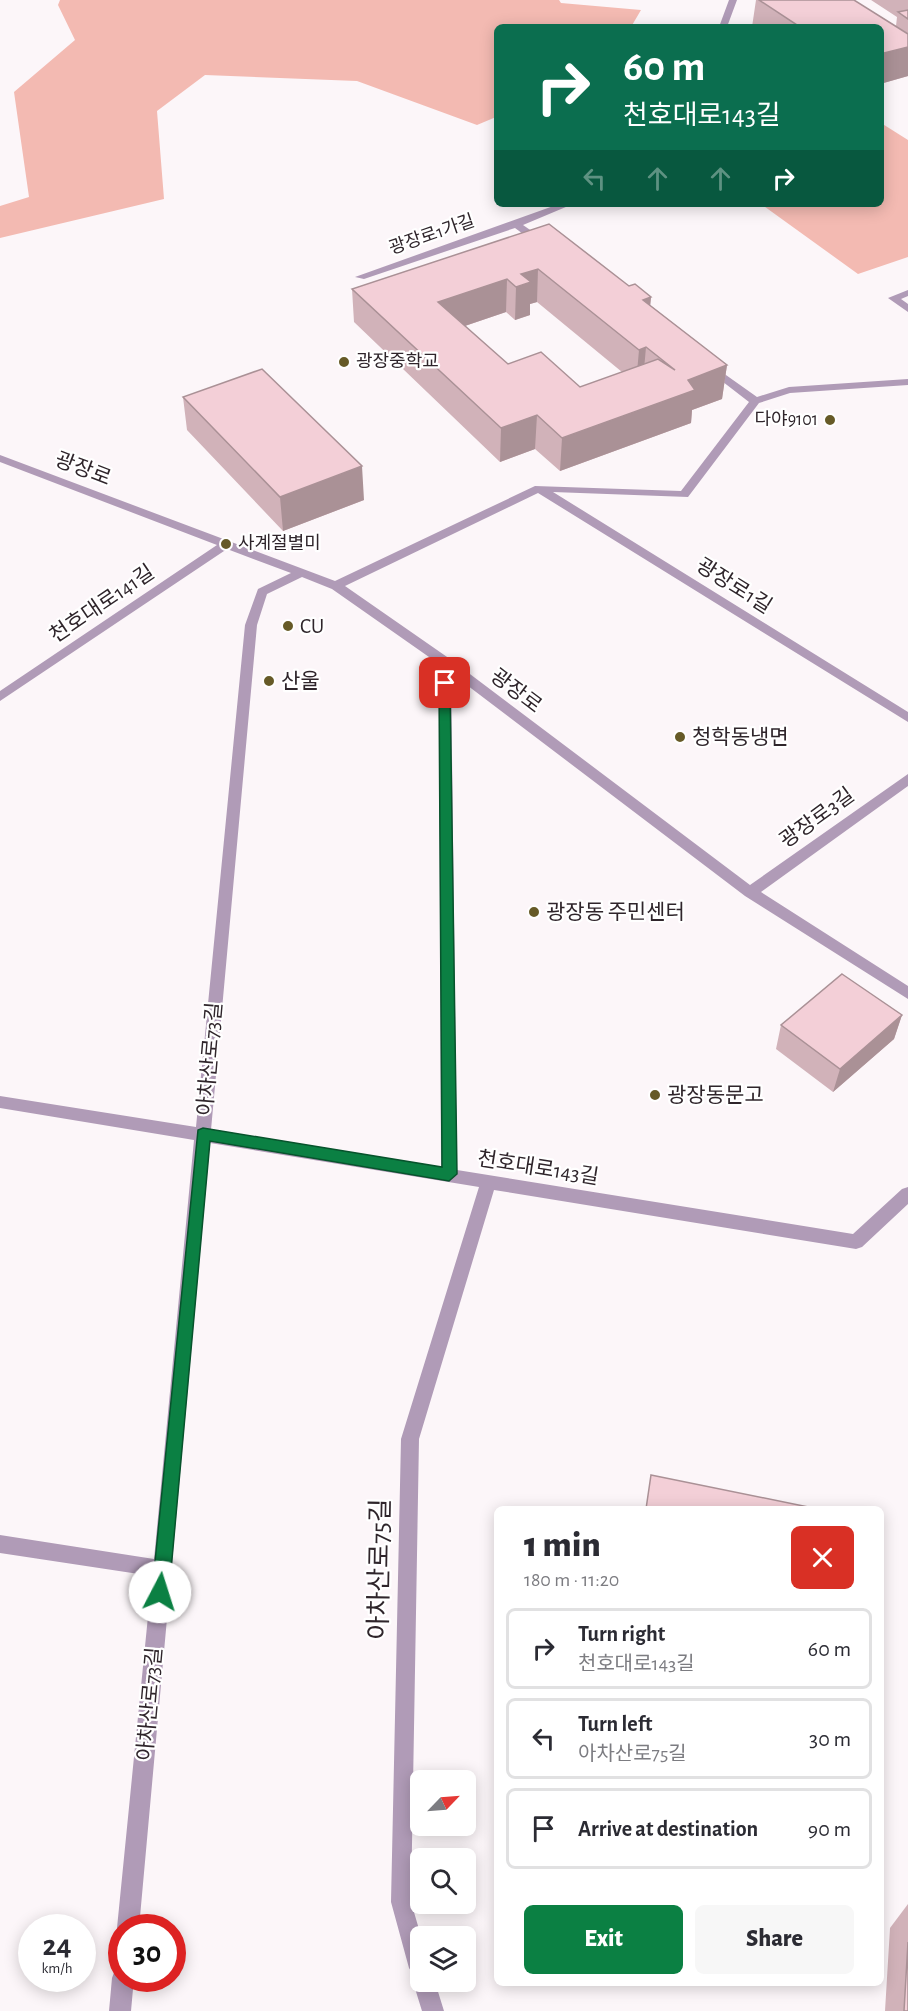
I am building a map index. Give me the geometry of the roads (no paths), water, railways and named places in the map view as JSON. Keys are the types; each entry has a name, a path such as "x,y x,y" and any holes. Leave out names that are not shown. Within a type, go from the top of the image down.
{"street":[{"path":"724,24 733,0"},
{"name":"광장로1가길","path":"360,277 560,207"},
{"path":"516,224 554,252"},
{"path":"908,293 893,298 908,309"},
{"path":"696,356 755,401"},
{"path":"336,586 539,488 684,495 755,401 789,390 908,382"},
{"name":"광장로","path":"0,458 299,574 336,586 445,662 750,892 908,993"},
{"name":"광장로1길","path":"539,488 908,718"},
{"name":"천호대로141길","path":"0,697 226,544"},
{"name":"아차산로73길","path":"129,1914 251,625 262,592 299,574"},
{"path":"445,662 449,1174"},
{"name":"광장로3길","path":"750,892 908,779"},
{"name":"천호대로143길","path":"0,1102 856,1242 908,1194"},
{"name":"아차산로75길","path":"410,1933 401,1902 410,1439 489,1181"},
{"path":"0,1544 162,1569"},
{"path":"120,2011 122,1992"},
{"path":"427,1992 433,2011"}],"place":[{"name":"광장중학교","path":"344,362"},
{"name":"다야9101","path":"830,420"},
{"name":"사계절별미","path":"226,544"},
{"name":"CU","path":"288,626"},
{"name":"산울","path":"269,681"},
{"name":"청학동냉면","path":"680,737"},
{"name":"광장동 주민센터","path":"534,912"},
{"name":"광장동문고","path":"655,1095"}]}
